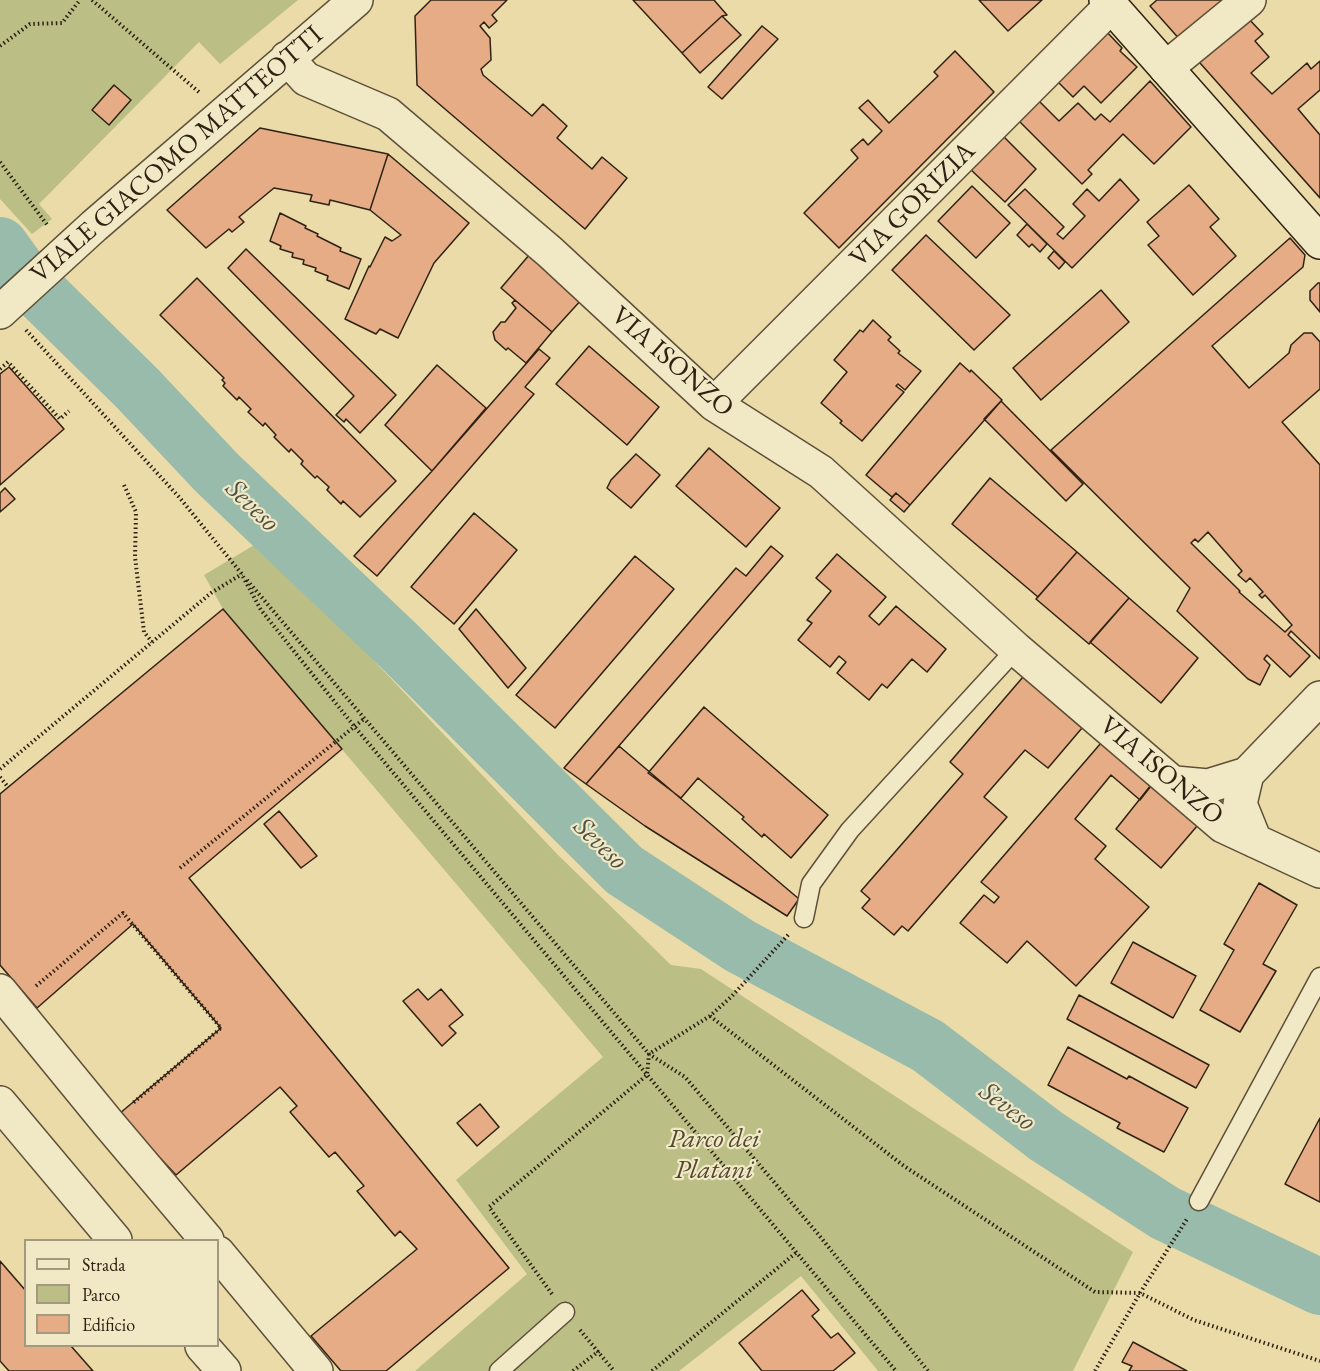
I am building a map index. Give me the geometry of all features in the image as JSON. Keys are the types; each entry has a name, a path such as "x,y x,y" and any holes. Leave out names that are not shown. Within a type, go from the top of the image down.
{"street":[{"name":"VIALE GIACOMO MATTEOTTI","path":"8,304 224,112 356,0"},
{"path":"1166,68 1249,0"},
{"path":"1109,3 1320,242"},
{"name":"VIA GORIZIA","path":"714,404 1109,3"},
{"name":"VIA ISONZO","path":"287,58 306,79 388,114 550,252 714,404 821,472 1016,649 1223,826 1320,870"},
{"path":"1174,783 1208,786 1247,774 1320,698"},
{"path":"1247,774 1240,804 1256,841"},
{"path":"14,992 206,1239"},
{"path":"0,1103 114,1239"},
{"path":"219,1254 316,1371"},
{"path":"203,1347 224,1371"}],"lane":[{"path":"804,918 811,884 850,830 1016,649"},
{"path":"1199,1201 1320,977"},
{"path":"499,1371 565,1312"}],"path":[{"path":"0,46 30,24 62,23 80,0"},
{"path":"92,0 224,112"},
{"path":"0,162 58,260"},
{"path":"8,304 179,497 649,1054 686,1077 818,1234 928,1371"},
{"path":"0,369 8,362 60,419 69,411"},
{"path":"124,485 136,512 135,557 144,632 152,642"},
{"path":"0,769 211,593 241,573"},
{"path":"241,573 261,610 354,726 896,1371"},
{"path":"180,868 365,718"},
{"path":"0,777 9,787"},
{"path":"14,992 123,913 221,1028 128,1107"},
{"path":"649,1054 710,1016 732,996 804,918"},
{"path":"710,1016 904,1167 1095,1292 1140,1293 1194,1320 1320,1361"},
{"path":"614,1371 565,1312 489,1207 647,1075 649,1054"},
{"path":"1095,1371 1140,1293 1199,1201"},
{"path":"652,1371 797,1252"},
{"path":"573,1371 599,1351"}],"green space":[{"path":"0,0 298,0 220,64 199,42 39,204 52,219 32,234 0,199"},
{"name":"Parco dei Platani","path":"256,544 361,647 557,854 671,965 701,969 1133,1252 1073,1371 878,1371 801,1276 679,1371 415,1371 527,1274 456,1180 603,1057 223,609 204,575"}],"building":[{"path":"431,0 507,0 492,15 497,21 489,28 484,22 480,26 490,38 491,60 481,69 483,75 532,116 543,104 567,126 557,138 592,169 602,157 627,178 585,229 417,85 415,16"},
{"path":"633,0 714,0 727,15 722,16 682,53"},
{"path":"979,0 1042,0 1008,31"},
{"path":"1157,0 1233,0 1182,42 1150,6"},
{"path":"722,16 741,35 700,73 682,53"},
{"path":"1247,17 1263,34 1255,41 1269,57 1251,73 1272,94 1307,63 1311,69 1320,61 1320,90 1298,109 1320,135 1320,198 1192,54"},
{"path":"762,26 778,39 722,99 708,87"},
{"path":"1105,30 1122,48 1120,51 1137,67 1101,103 1084,86 1073,97 1055,79"},
{"path":"955,51 994,92 839,248 804,213 858,158 851,150 863,139 868,145 882,131 859,108 868,100 889,123 938,76 934,72"},
{"path":"1150,81 1191,127 1154,164 1123,134 1088,170 1092,174 1082,184 1019,121 1039,101 1059,121 1078,103 1095,120 1101,114 1110,122"},
{"path":"114,85 131,100 109,125 92,110"},
{"path":"260,128 388,154 370,210 330,200 329,205 310,201 312,195 274,188 239,217 244,222 232,232 229,229 206,248 167,210"},
{"path":"1002,135 1036,169 1005,202 969,168"},
{"path":"388,154 469,223 434,263 398,338 380,329 376,334 345,319 385,237 392,241 401,235 370,210"},
{"path":"1120,179 1139,200 1072,268 1008,205 1025,189 1064,227 1057,234 1063,239 1085,216 1073,204 1087,189 1099,201"},
{"path":"1189,185 1219,219 1210,227 1236,256 1193,295 1148,245 1159,236 1147,222"},
{"path":"972,186 1010,223 976,258 938,221"},
{"path":"280,213 341,248 340,251 361,259 349,289 327,280 328,276 315,271 316,268 303,264 304,260 292,257 293,253 280,249 281,246 270,241"},
{"path":"1027,224 1047,244 1040,252 1032,244 1029,247 1017,235"},
{"path":"926,235 1010,315 974,350 892,270"},
{"path":"1290,238 1305,255 1303,267 1212,346 1249,388 1289,353 1291,345 1304,333 1312,333 1320,342 1320,389 1282,422 1320,465 1320,659 1291,631 1288,635 1310,656 1290,677 1267,655 1264,659 1270,665 1260,685 1248,679 1177,611 1190,588 1051,450","holes":["1208,532 1242,571 1238,575 1246,582 1250,578 1263,592 1259,595 1262,598 1265,595 1292,625 1285,632 1239,592 1191,543 1195,539 1198,542"]},
{"path":"246,249 396,395 360,433 346,419 344,422 336,415 354,396 228,268"},
{"path":"1054,251 1065,262 1059,269 1048,258"},
{"path":"530,254 583,298 552,332 501,288"},
{"path":"197,278 396,481 360,517 343,501 341,504 327,490 329,487 317,476 315,478 301,464 303,461 291,449 289,452 274,437 276,435 265,423 263,426 248,412 251,409 239,397 237,400 223,386 224,378 160,315"},
{"path":"1320,283 1320,312 1310,300 1310,291"},
{"path":"1101,290 1129,322 1041,400 1013,368"},
{"path":"515,300 552,332 526,363 495,340 493,332 516,308 512,303"},
{"path":"873,320 891,337 888,340 900,351 898,353 921,371 905,390 898,384 896,386 904,392 862,441 821,403 847,372 834,360 860,330 863,332"},
{"path":"589,346 659,407 627,445 556,384"},
{"path":"539,349 550,358 525,387 534,394 377,576 354,556"},
{"path":"960,363 970,372 971,370 1002,400 910,505 896,493 892,497 866,475"},
{"path":"437,365 486,408 432,471 385,425"},
{"path":"9,367 64,429 0,485 0,374"},
{"path":"1001,401 1083,484 1066,501 984,419"},
{"path":"709,448 780,508 746,547 676,486"},
{"path":"636,454 660,475 631,508 607,488 611,480"},
{"path":"990,478 1077,552 1038,597 952,524"},
{"path":"5,488 15,499 0,512 0,493"},
{"path":"896,493 910,505 904,512 890,500"},
{"path":"474,513 517,550 454,624 411,587"},
{"path":"771,546 783,556 586,784 564,768 736,568 746,576"},
{"path":"1077,552 1129,598 1089,644 1036,599"},
{"path":"837,554 886,597 869,616 879,625 896,606 946,649 927,672 912,659 887,688 882,684 869,700 837,673 846,662 839,656 830,667 798,640 812,623 807,620 831,591 816,578"},
{"path":"635,556 674,589 555,728 516,695"},
{"path":"1129,598 1198,658 1161,703 1090,642"},
{"path":"223,609 342,749 189,878 509,1268 386,1371 341,1371 311,1336 417,1249 400,1231 395,1236 357,1191 364,1186 335,1152 329,1157 290,1112 297,1106 280,1087 176,1175 119,1114 221,1028 133,924 37,1008 0,965 0,794"},
{"path":"476,609 526,668 508,688 459,629"},
{"path":"1023,677 1082,728 1048,768 1025,750 984,797 1007,817 908,931 902,926 894,935 862,908 870,899 861,891 963,774 950,762"},
{"path":"704,707 828,815 791,858 764,834 762,837 742,819 744,817 698,778 681,798 648,773"},
{"path":"1101,743 1151,786 1140,800 1111,775 1075,819 1106,846 1095,859 1149,907 1076,986 1027,941 1007,963 960,923 984,895 994,903 999,897 981,882"},
{"path":"619,746 799,899 787,916 645,826 586,784"},
{"path":"1151,785 1198,825 1161,868 1116,829"},
{"path":"279,811 317,856 301,868 264,824"},
{"path":"1259,883 1297,905 1263,964 1276,971 1240,1032 1200,1010 1234,950 1224,944"},
{"path":"1133,942 1196,976 1173,1018 1111,983"},
{"path":"418,989 428,1000 441,989 463,1015 449,1026 456,1033 442,1046 403,1001"},
{"path":"1079,995 1209,1065 1196,1088 1067,1019"},
{"path":"1068,1047 1188,1108 1164,1152 1117,1128 1120,1123 1048,1085"},
{"path":"480,1104 499,1127 477,1146 457,1123"},
{"path":"1320,1118 1320,1202 1285,1184"},
{"path":"0,1261 24,1289 24,1347 72,1347 93,1371 9,1371 0,1361"},
{"path":"802,1290 819,1310 812,1316 831,1338 838,1333 855,1353 833,1371 762,1371 739,1343"},
{"path":"1133,1342 1187,1371 1129,1371 1132,1366 1122,1362"}],"waterway":[{"name":"Seveso","path":"0,245 21,274 137,388 217,473 398,645 624,870 740,946 928,1046 1046,1136 1165,1213 1320,1287"}]}
